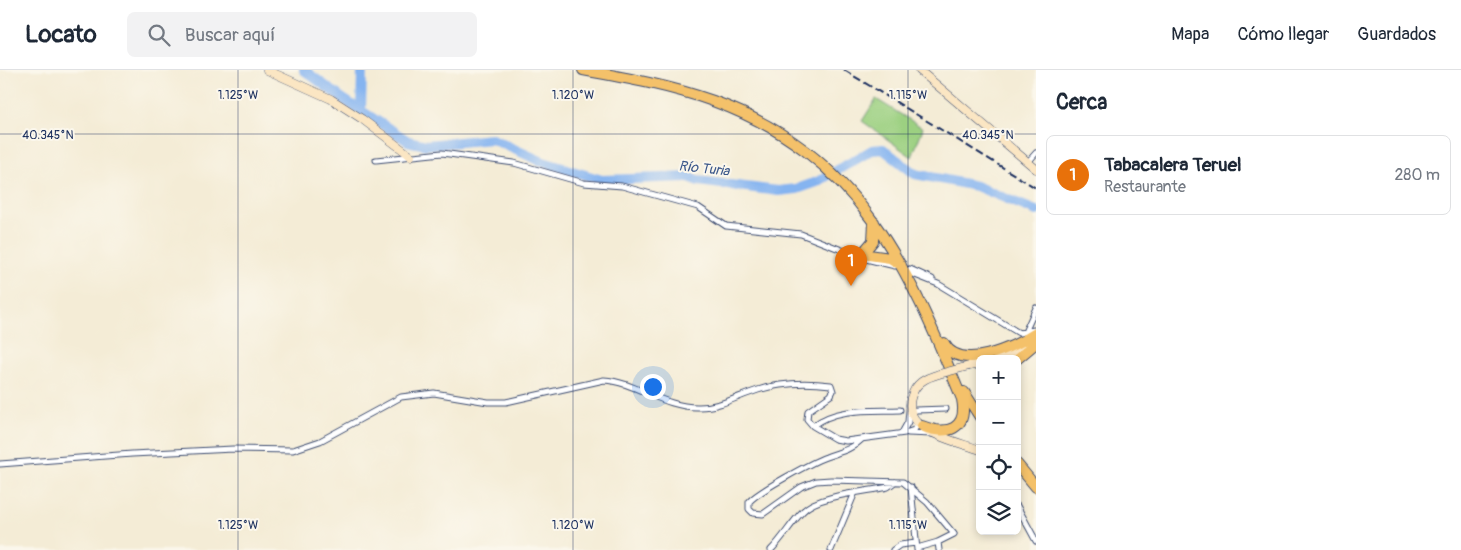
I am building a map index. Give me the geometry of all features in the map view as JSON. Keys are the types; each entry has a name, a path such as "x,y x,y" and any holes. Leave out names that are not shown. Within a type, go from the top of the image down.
{"highway":[{"path":"583,70 674,89 713,101 745,114 779,133 824,166 844,184 874,221 903,268 948,351 955,355 970,357 988,354 1016,345 1031,333"},
{"path":"858,254 872,242 874,221"},
{"path":"858,254 890,258 903,268"},
{"path":"914,289 962,399 962,417 958,425 947,431 935,430 920,425"},
{"path":"1021,355 1036,342"},
{"path":"944,356 976,410"},
{"path":"1022,473 1036,487"}],"main road":[{"path":"267,70 331,99 362,119 411,156"},
{"path":"920,70 1036,169"},
{"path":"1006,355 1036,342"},
{"path":"976,365 938,374 924,380 916,387 912,409 912,416 920,425 976,448"}],"street":[{"path":"376,160 442,153 514,163 584,183 622,186 701,208 726,226 801,234 858,254"},
{"path":"1028,162 1036,153"},
{"path":"903,268 938,284 1019,334 1031,333 1036,329"},
{"path":"1031,333 1036,308"},
{"path":"0,464 233,449 293,450 320,440 401,397 434,393 488,402 506,402 604,380 628,385 661,400 696,408 718,406 776,384 830,385 833,391 831,395 808,411 808,419 813,426 835,439 861,440 914,430 920,425"},
{"path":"902,432 908,422 912,409 946,409"},
{"path":"813,426 820,421 839,414 900,410"},
{"path":"902,432 943,436"},
{"path":"861,440 853,447 824,457 754,496 749,502 749,509 753,513 762,514 801,487 816,482 831,480 903,482 928,502 954,534 938,542 917,547 900,545 893,550"},
{"path":"773,550 808,506 822,499 888,488 896,482"},
{"path":"911,487 917,547"},
{"path":"831,550 854,495"},
{"path":"1021,513 1036,541"},
{"path":"938,542 940,550"}],"green space":[{"path":"876,99 923,128 912,157 862,121"}],"waterway":[{"name":"Río Turia","path":"304,70 343,99 408,141 426,145 492,139 543,162 602,180 689,177 698,181 778,191 797,189 817,182 872,150 883,149 915,174 976,186 1036,211"},
{"path":"361,111 362,70"}],"railway":[{"path":"844,70 1036,188"}],"place":[{"name":"Tabacalera Teruel","path":"851,286"}]}
